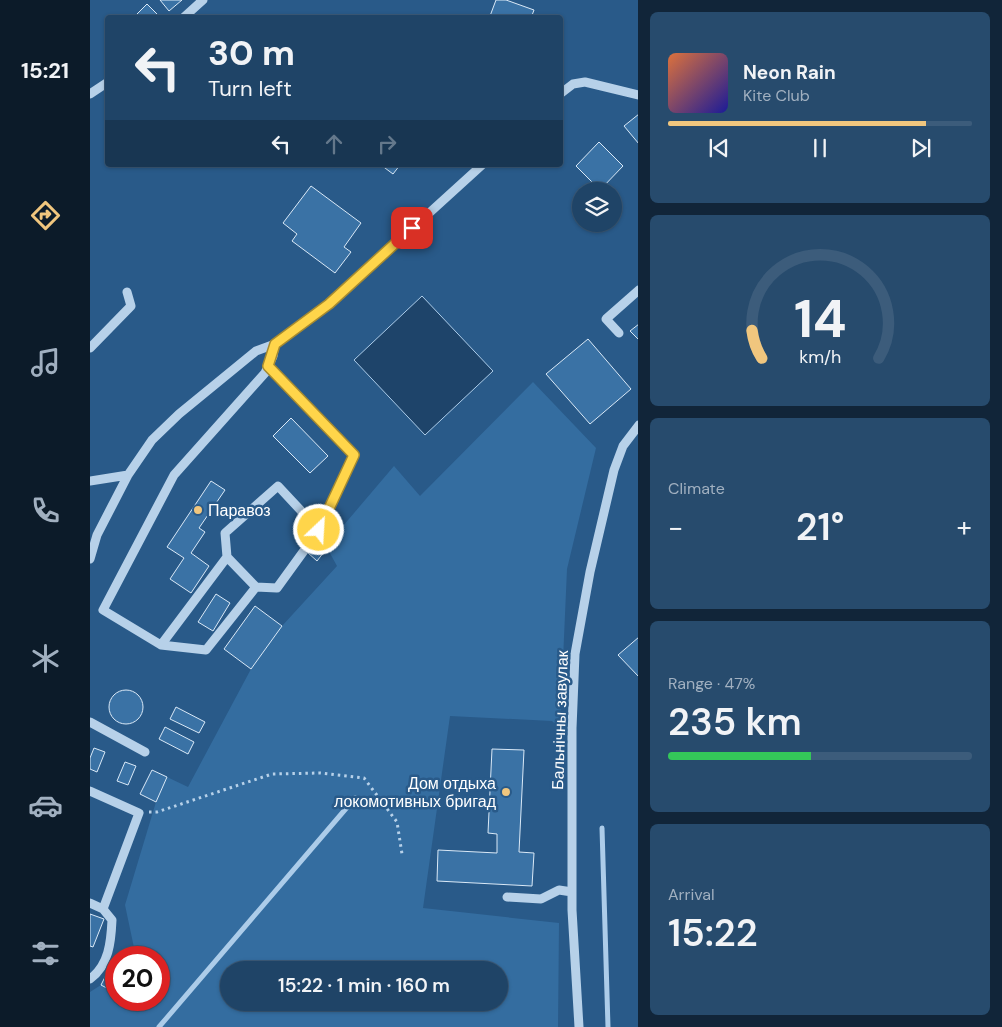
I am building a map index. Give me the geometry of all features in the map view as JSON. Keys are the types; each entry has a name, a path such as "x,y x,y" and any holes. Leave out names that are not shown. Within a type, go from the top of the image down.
{"street":[{"path":"186,15 203,0"},
{"path":"563,92 573,84 584,82 638,95"},
{"path":"90,94 105,84"},
{"path":"90,559 97,535 128,475 152,440 179,414 256,351 275,344 329,304 480,167"},
{"path":"619,334 606,319 638,290"},
{"path":"90,348 131,306 127,292"},
{"path":"256,587 206,650 161,645 103,610 174,475 265,373 275,344"},
{"path":"268,366 354,455 319,530 277,588 256,587 227,558 225,533 278,486 319,530"},
{"name":"Бальнічны завулак","path":"579,1027 572,892 572,728 576,654 590,572 614,470 623,446 638,425"},
{"path":"90,482 128,475"},
{"path":"161,645 227,558"},
{"path":"90,722 145,752"},
{"path":"90,791 139,813 103,909"},
{"path":"507,897 541,899 559,890 572,892"},
{"path":"90,903 103,909 112,920 110,946 103,964 90,979"}],"path":[{"path":"139,813 157,812 272,774 320,773 364,778 397,822 402,854"}],"shaded area":[{"path":"422,296 493,371 425,435 354,360"},
{"path":"533,382 596,448 567,569 560,728 552,721 450,716 423,908 559,923 558,1027 90,1027 90,992 101,985 105,987 105,1011 170,1011 170,946 134,946 125,905 156,802 167,777 188,787 251,669 282,626 337,566 326,546 394,466 420,496"}],"building":[{"path":"160,0 182,0 169,11"},
{"path":"496,0 506,0 534,10 532,15 490,15"},
{"path":"147,4 158,15 136,15"},
{"path":"638,115 638,143 624,126"},
{"path":"599,142 623,166 608,182 592,182 576,166"},
{"path":"384,167 398,167 393,174"},
{"path":"311,186 361,223 344,247 351,252 335,273 292,241 297,234 283,223"},
{"path":"638,325 638,339 630,331"},
{"path":"588,339 631,389 590,424 546,374"},
{"path":"291,418 328,456 310,473 273,436"},
{"path":"211,481 225,490 199,528 205,532 191,553 209,566 191,593 170,579 184,558 167,547"},
{"path":"316,542 324,552 317,561 307,552"},
{"path":"216,594 230,603 213,631 198,622"},
{"path":"255,606 282,626 251,669 224,649"},
{"path":"638,638 638,676 618,655"},
{"path":"126,690 138,695 143,707 138,719 126,724 114,719 109,707 114,695"},
{"path":"176,707 205,722 199,733 170,719"},
{"path":"165,727 194,742 188,754 159,739"},
{"path":"94,748 105,752 97,772 90,769 90,758"},
{"name":"Дом отдыха локомотивных бригад","path":"492,749 524,750 519,852 534,853 532,886 437,881 438,850 497,853 497,834 488,833"},
{"path":"125,762 136,766 128,785 117,781"},
{"path":"152,770 167,777 156,802 140,794"},
{"path":"90,914 104,919 93,947 90,946"},
{"path":"105,977 105,987 101,985"}],"waterway":[{"path":"159,1027 355,798"},
{"path":"602,828 608,1027"}],"place":[{"name":"Паравоз","path":"198,510"},
{"name":"Дом отдыха локомотивных бригад","path":"506,792"}],"route":[{"path":"319,530 354,455 268,366 273,356 275,344 329,304 412,228"}]}
